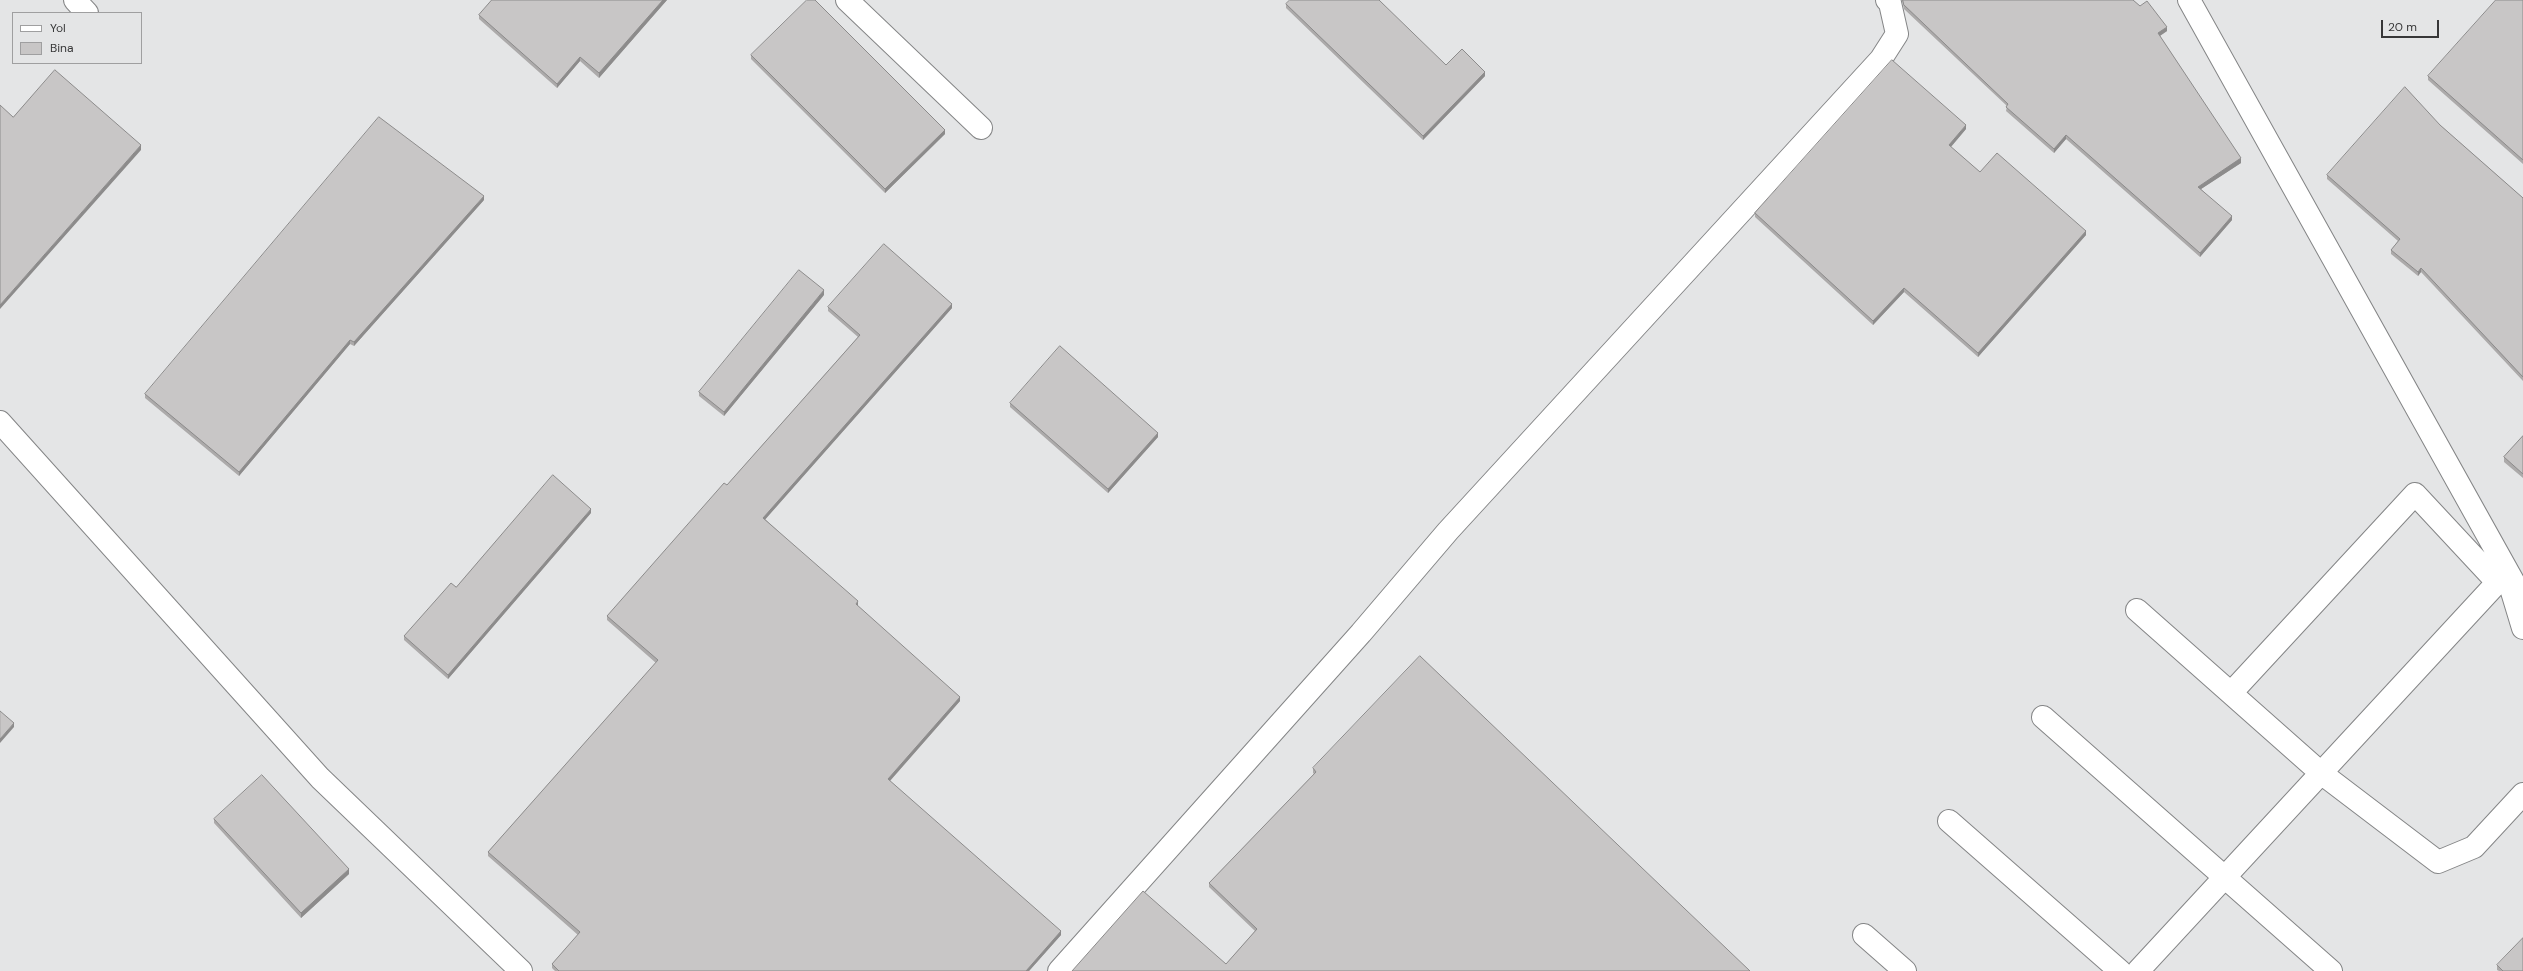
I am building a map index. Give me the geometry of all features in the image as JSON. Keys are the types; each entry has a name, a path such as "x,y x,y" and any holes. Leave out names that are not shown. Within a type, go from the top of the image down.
{"street":[{"path":"75,0 86,12"},
{"path":"847,0 981,128"},
{"path":"1059,971 1356,639 1448,531 1881,59 1897,34 1890,3 1887,0"},
{"path":"2189,0 2509,578 2523,599"},
{"path":"0,422 320,778 521,971"},
{"path":"2231,693 2415,494 2509,578 2523,628"},
{"path":"2138,971 2321,773 2509,578"},
{"path":"2137,610 2321,773 2438,862 2474,847 2523,794"},
{"path":"2043,718 2331,971"},
{"path":"1949,820 2120,971"},
{"path":"1864,935 1906,971"}],"building":[{"path":"492,0 663,0 599,73 580,57 557,84 479,15"},
{"path":"807,0 815,0 945,130 885,189 751,55"},
{"path":"1290,0 1379,0 1446,65 1462,49 1485,72 1423,136 1286,4"},
{"path":"1903,0 2133,0 2140,6 2147,1 2167,27 2158,33 2241,158 2198,187 2232,216 2200,253 2066,135 2054,149 2006,107 2008,104 1904,5"},
{"path":"2496,0 2523,0 2523,160 2428,76"},
{"path":"1892,60 1966,125 1949,145 1980,172 1997,153 2086,231 1978,353 1904,288 1873,321 1755,213"},
{"path":"55,70 141,145 0,305 0,105 13,117"},
{"path":"2405,87 2440,125 2523,198 2523,377 2421,268 2418,272 2391,250 2400,239 2327,175"},
{"path":"379,117 484,196 354,342 350,340 239,472 145,394"},
{"path":"884,244 952,304 763,518 858,601 856,604 960,697 888,779 1061,931 1026,971 559,971 552,964 580,932 488,852 658,660 607,616 724,483 727,485 860,335 828,307"},
{"path":"799,270 824,290 724,412 699,392"},
{"path":"1060,346 1158,433 1108,489 1010,403"},
{"path":"2523,436 2523,474 2504,457"},
{"path":"553,475 591,509 448,675 404,636 451,583 456,587"},
{"path":"1420,656 1750,971 1072,971 1143,891 1226,964 1257,929 1209,883 1316,772 1313,768"},
{"path":"0,711 14,723 0,739"},
{"path":"262,775 349,869 301,913 214,819"},
{"path":"2523,938 2523,971 2503,971 2497,965"}]}
